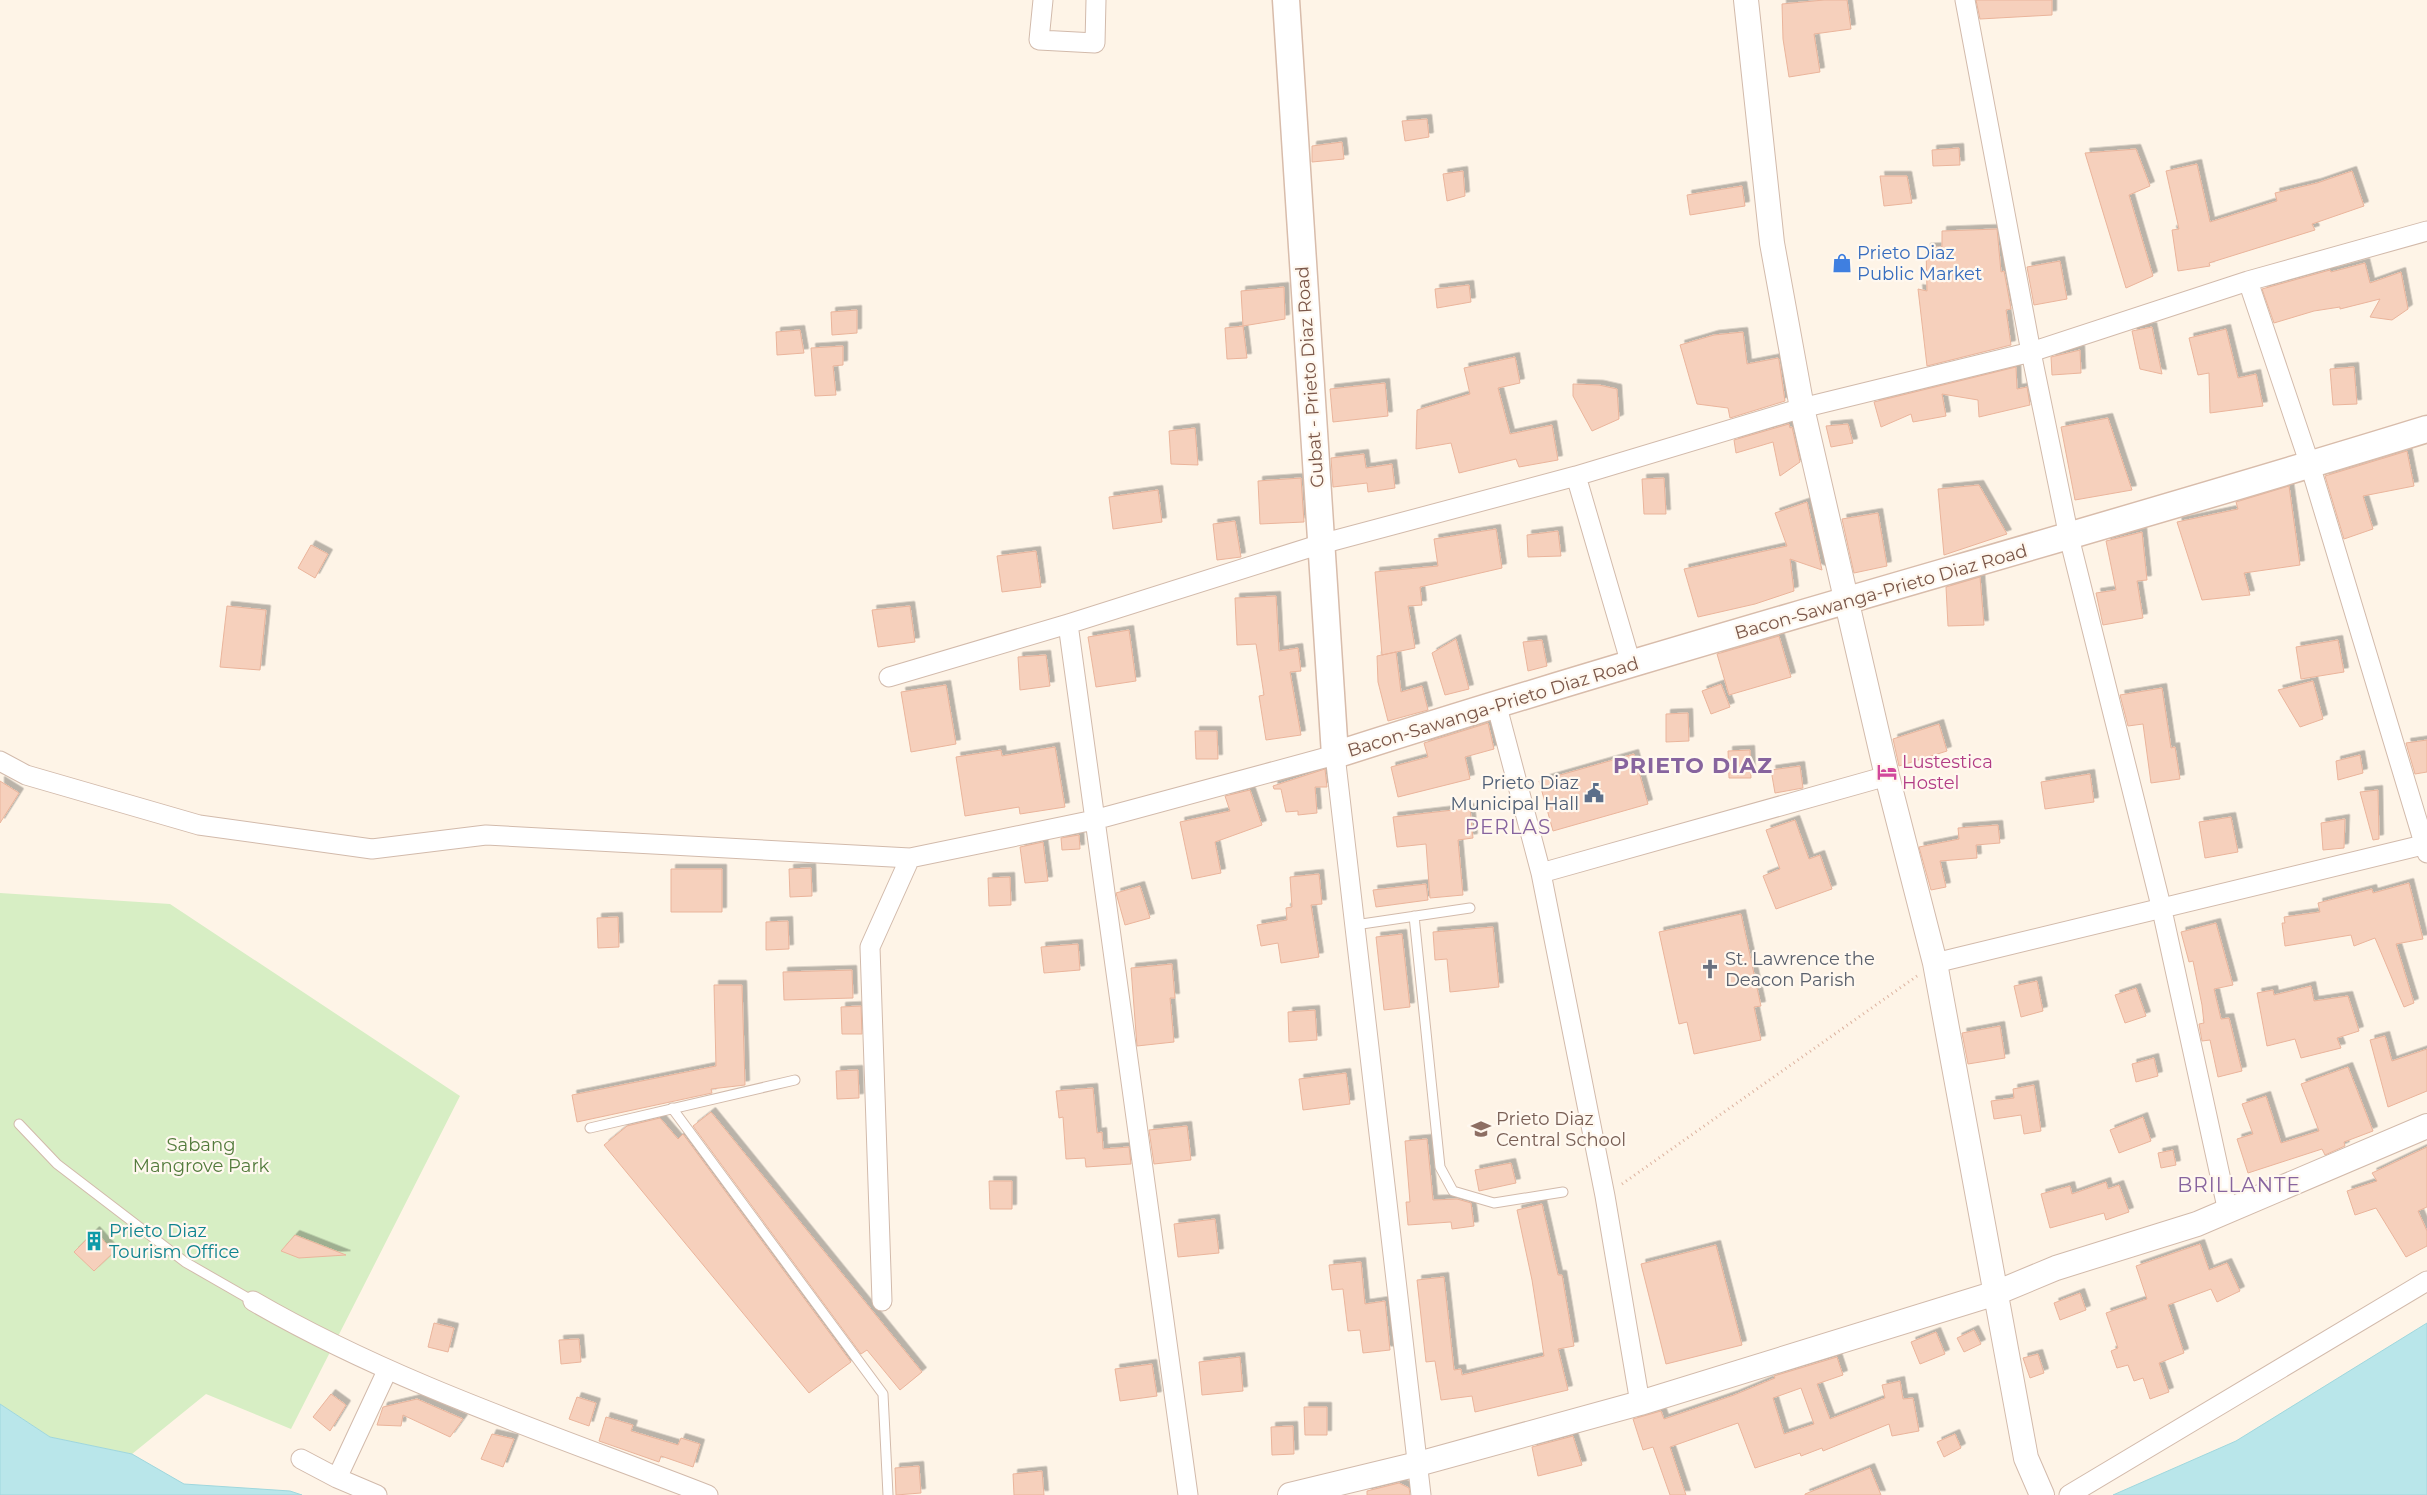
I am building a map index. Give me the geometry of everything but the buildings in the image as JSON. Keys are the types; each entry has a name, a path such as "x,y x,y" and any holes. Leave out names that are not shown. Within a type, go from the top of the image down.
{"main road":[{"name":"Gubat - Prieto Diaz Road","path":"1286,0 1336,755"},
{"name":"Bacon-Sawanga-Prieto Diaz Road","path":"1336,755 1496,703 2069,537 2427,429"}],"street":[{"path":"1043,0 1039,40 1095,43 1096,0"},
{"path":"1746,0 1772,243 1802,408 1887,776 1936,963 2026,1458 2042,1495"},
{"path":"1965,0 2031,352 2069,537 2162,910 2228,1212"},
{"path":"889,677 1068,624 1321,544 1576,476 1802,408 2031,352 2248,281 2427,231"},
{"path":"1936,963 2426,847 2310,465 2248,281"},
{"path":"1576,476 1632,664"},
{"path":"1068,624 1188,1495"},
{"path":"1496,703 1540,873 1605,1196 1640,1404"},
{"path":"0,761 26,775 200,825 372,849 486,835 910,858 1094,820 1336,755 1421,1495"},
{"path":"1540,873 1887,776"},
{"path":"882,1301 870,947 910,858"},
{"path":"1290,1495 1418,1464 1640,1404 1996,1293 2056,1268 2197,1224 2228,1212 2427,1126"},
{"path":"2069,1495 2427,1281"},
{"path":"253,1301 293,1324 387,1370 708,1495"},
{"path":"336,1478 387,1370"},
{"path":"301,1459 336,1478 377,1495"}],"lane":[{"path":"1355,925 1470,908"},
{"path":"1414,916 1440,1167 1453,1191 1494,1203 1563,1192"},
{"path":"590,1128 795,1080"},
{"path":"672,1108 883,1394 888,1495"},
{"path":"19,1124 57,1164 178,1256 253,1301"}],"path":[{"path":"1605,1196 1936,963"}],"green space":[{"name":"Sabang Mangrove Park","path":"0,893 170,904 460,1096 291,1429 206,1394 132,1454 50,1437 0,1404"}],"water":[{"path":"2427,1323 2427,1495 2113,1495 2236,1441"},
{"path":"0,1404 50,1437 132,1454 184,1484 290,1491 302,1495 0,1495"}],"place":[{"name":"Prieto Diaz Public Market","path":"1842,263"},
{"name":"Lustestica Hostel","path":"1887,772"},
{"name":"Prieto Diaz Municipal Hall","path":"1594,793"},
{"name":"St. Lawrence the Deacon Parish","path":"1710,969"},
{"name":"Prieto Diaz Central School","path":"1481,1129"},
{"name":"Prieto Diaz Tourism Office","path":"94,1241"}],"district":[{"name":"PRIETO DIAZ","path":"1693,765"},
{"name":"PERLAS","path":"1508,827"},
{"name":"BRILLANTE","path":"2239,1185"}]}
